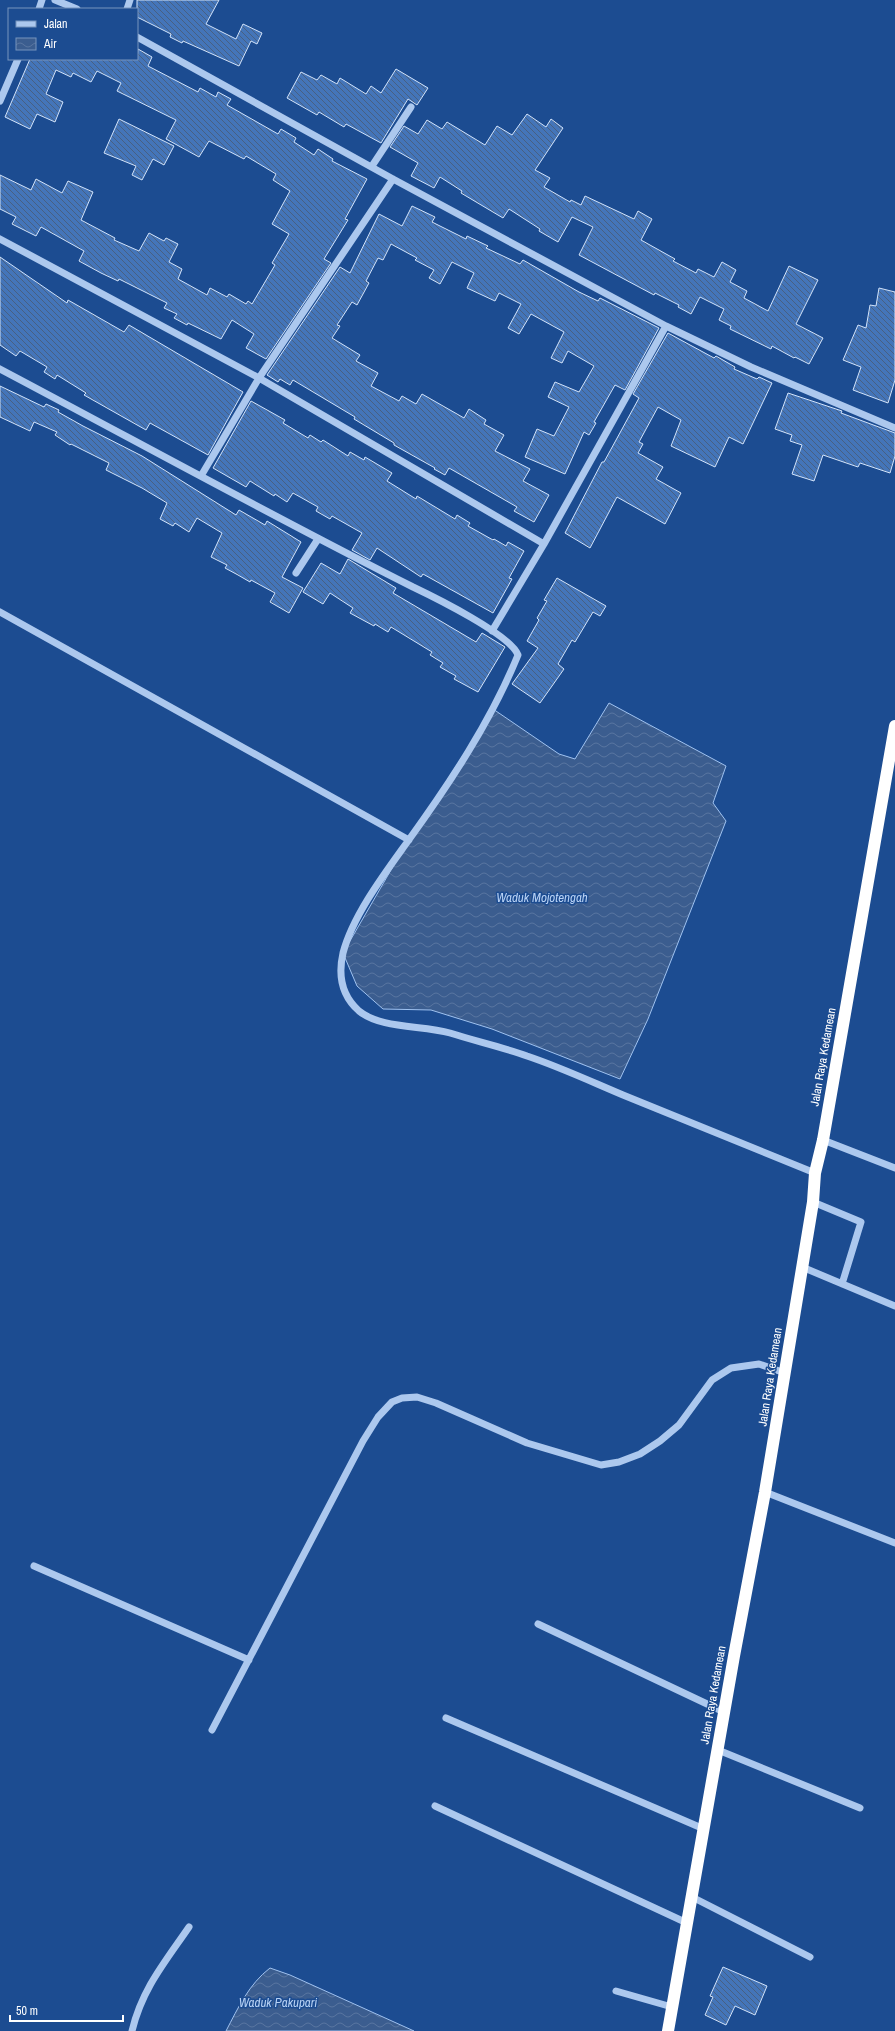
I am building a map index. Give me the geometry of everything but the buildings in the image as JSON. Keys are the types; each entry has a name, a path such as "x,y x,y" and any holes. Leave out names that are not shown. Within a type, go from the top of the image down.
{"highway":[{"name":"Jalan Raya Kedamean","path":"668,2031 724,1712 765,1492 813,1202 815,1173 823,1140 895,726"}],"street":[{"path":"55,0 75,8"},
{"path":"138,37 393,179 666,326 751,367 895,428"},
{"path":"0,101 18,60"},
{"path":"372,166 411,107"},
{"path":"201,476 259,378 393,179"},
{"path":"0,239 259,378 544,544"},
{"path":"492,631 544,544 666,326"},
{"path":"0,369 318,539 441,601 492,631 516,650 518,655 504,689 478,735 409,840 380,878 351,932 343,953 341,983 349,1000 360,1012 377,1021 394,1025 433,1028 528,1056 815,1173"},
{"path":"296,574 318,539"},
{"path":"0,612 409,840"},
{"path":"823,1140 895,1168"},
{"path":"813,1202 861,1222 842,1284"},
{"path":"802,1267 895,1306"},
{"path":"212,1730 363,1441 378,1417 392,1402 402,1398 417,1397 436,1403 527,1443 601,1465 620,1462 640,1454 660,1441 679,1425 712,1380 731,1368 759,1364 785,1373"},
{"path":"765,1492 895,1543"},
{"path":"34,1566 249,1660"},
{"path":"538,1624 724,1712"},
{"path":"446,1718 704,1829"},
{"path":"718,1750 860,1808"},
{"path":"435,1806 687,1923"},
{"path":"692,1897 810,1957"},
{"path":"132,2031 138,2008 148,1988 188,1927"},
{"path":"616,1991 672,2007"}],"water":[{"name":"Waduk Mojotengah","path":"609,703 726,766 713,803 726,821 648,1019 620,1079 492,1029 431,1010 383,1009 357,986 343,953 406,844 493,709 559,754 575,759"},
{"name":"Waduk Pakupari","path":"270,1968 290,1975 414,2031 226,2031 250,1989"}]}
